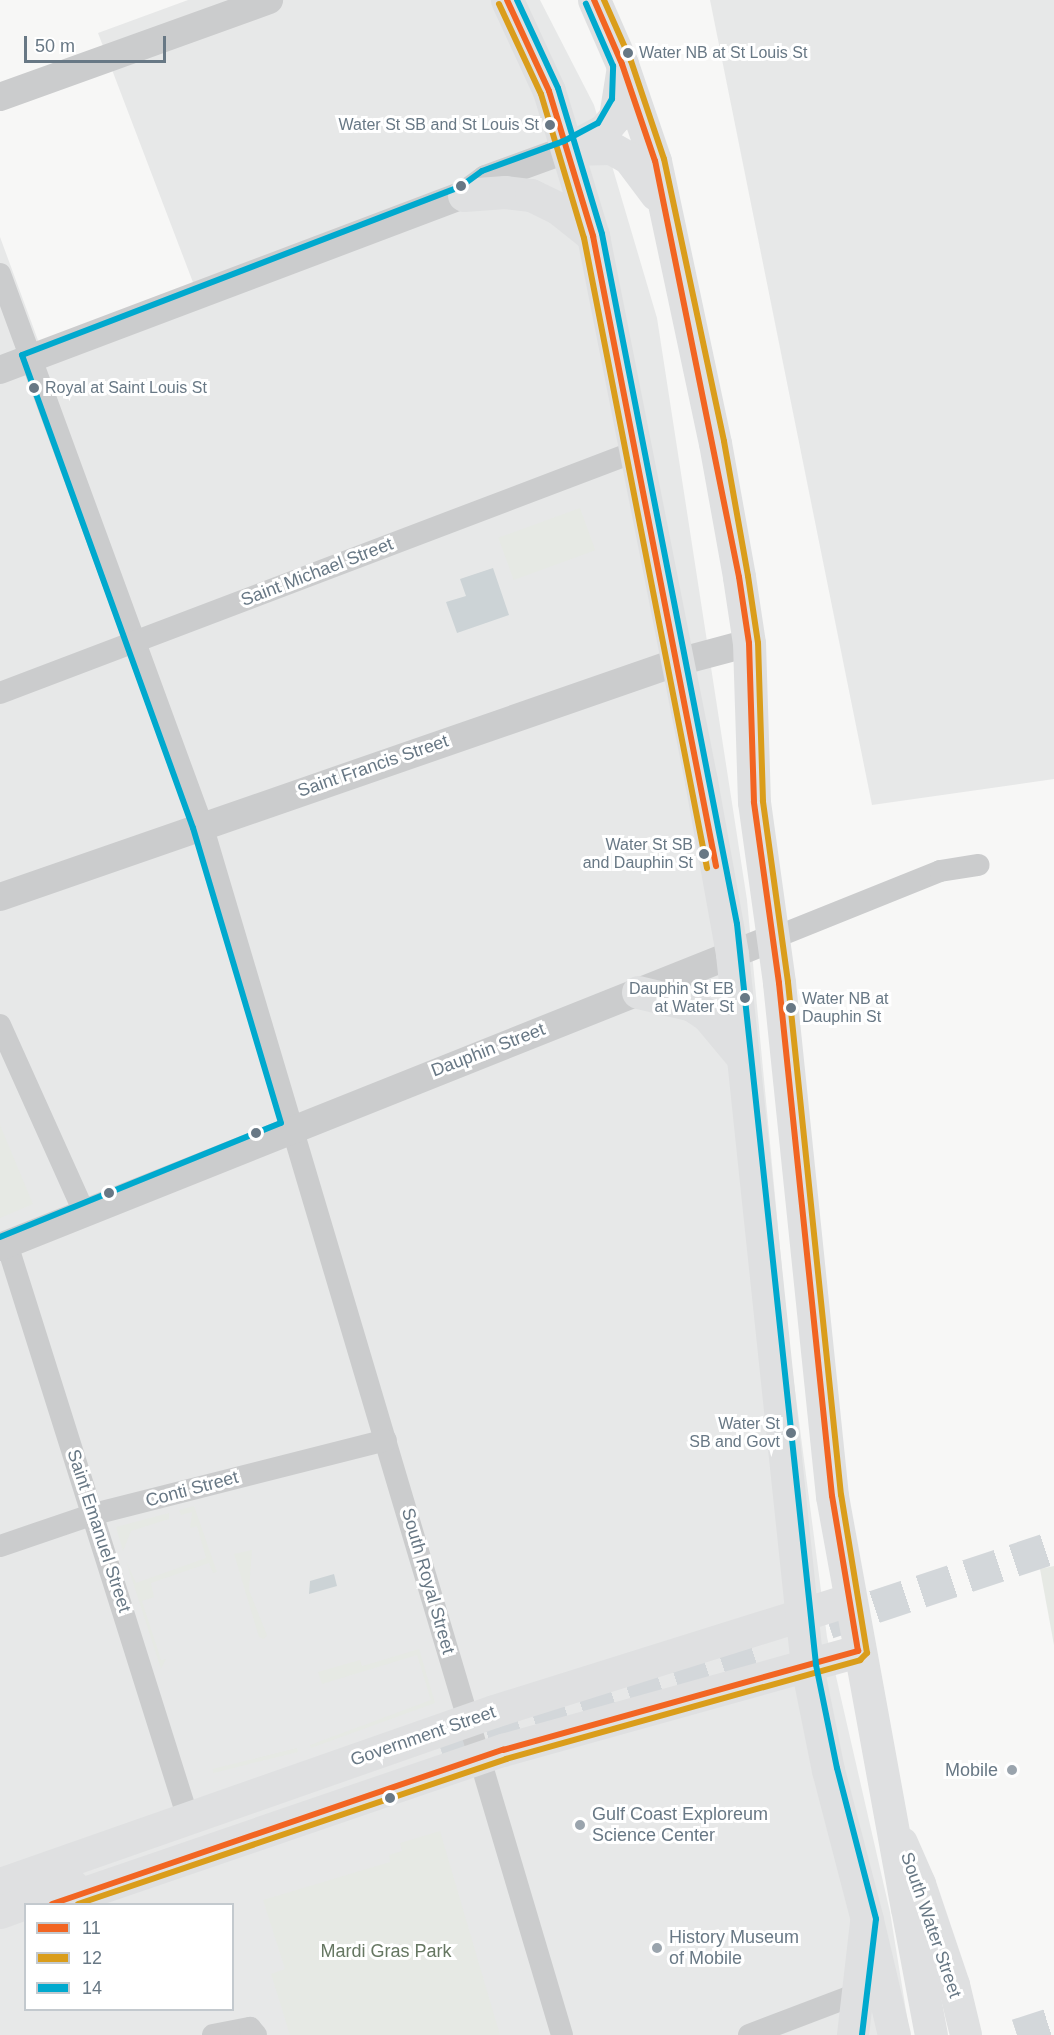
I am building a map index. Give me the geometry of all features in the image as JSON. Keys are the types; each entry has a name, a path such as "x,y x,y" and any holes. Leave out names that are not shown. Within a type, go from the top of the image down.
{"main road":[{"path":"507,0 549,91 593,236 634,452 678,662 732,954 807,1666 828,1770 894,2035"},
{"path":"583,0 608,30"},
{"path":"594,0 608,30"},
{"name":"South Water Street","path":"608,30 622,64 667,210 715,443 749,643 754,802 804,1208 832,1496 858,1651 931,2035"},
{"path":"568,149 604,130 615,117 621,101 622,64"},
{"path":"568,149 611,148 629,158 667,210"},
{"path":"464,195 505,192 531,195 558,208 593,236"},
{"path":"638,992 693,1005 707,1015 743,1058"},
{"name":"Government Street","path":"0,1895 176,1838 198,1825 469,1720 849,1600"},
{"path":"58,1903 481,1758 858,1651"},
{"name":"Government Street","path":"0,1884 441,1750"},
{"name":"South Water Street","path":"891,1818 920,1884 954,1985 966,2035"},
{"name":"Government Street","path":"25,1903 177,1847 198,1825"},
{"name":"Government Street","path":"0,1912 24,1903"},
{"path":"0,1923 24,1915"},
{"path":"853,2035 867,1920"}],"street":[{"path":"0,98 269,0"},
{"path":"0,370 464,195 486,179 568,149"},
{"name":"South Royal Street","path":"0,274 201,825 562,2035"},
{"name":"Saint Michael Street","path":"0,693 634,452"},
{"name":"Saint Francis Street","path":"0,897 201,825 678,662 749,643"},
{"name":"Dauphin Street","path":"4,1246 292,1128 940,871 979,865"},
{"path":"0,1025 84,1212"},
{"name":"Saint Emanuel Street","path":"4,1246 198,1825"},
{"name":"Conti Street","path":"0,1546 94,1514 386,1440"},
{"path":"749,2035 857,1994"},
{"path":"213,2035 253,2032"}],"shaded area":[{"path":"188,0 540,0 594,105 657,318 747,900 789,1344 827,1637 890,1912 910,2035 0,2035 0,237 39,343 194,285 98,33"},
{"path":"710,0 1054,0 1054,779 872,805"},
{"path":"493,568 509,615 457,633 446,602 466,596 460,579"},
{"path":"334,1574 337,1586 309,1594 310,1581"}],"green space":[{"path":"580,508 595,550 514,580 498,538"},
{"path":"0,1125 33,1204 0,1218"},
{"path":"194,1506 217,1572 213,1573 209,1563 151,1583 154,1597 142,1601 161,1660 166,1659 161,1669 126,1561 136,1583 206,1558 197,1526 190,1528 192,1512 181,1515 179,1510"},
{"path":"169,1513 169,1519 131,1531 123,1551 116,1527"},
{"path":"252,1550 249,1590 267,1635 264,1639 259,1637 234,1554"},
{"path":"1054,1566 1054,1645 1040,1569"},
{"path":"419,1649 435,1703 311,1748 310,1745 431,1700 417,1655 322,1684 318,1672 360,1660 362,1666"},
{"path":"297,1748 298,1752 214,1773 213,1769"},
{"name":"Mardi Gras Park","path":"440,1831 500,2035 290,2035 271,1974 285,1969 263,1900 390,1862 389,1855 402,1851 400,1843"}],"tunnel":[{"path":"828,1622 1054,1547"},
{"path":"441,1750 756,1646"},
{"path":"1017,2035 1054,2023"}],"transit line":[{"name":"11","path":"507,0 549,91 593,236 716,866"},
{"name":"14","path":"517,0 558,88 602,234 737,924 816,1665 837,1768 876,1919 862,2035"},
{"name":"11","path":"55,1903 503,1750 858,1651 832,1496 779,983 754,802 749,643 739,577 655,161 622,64 594,0"},
{"name":"12","path":"81,1903 506,1759 860,1660 867,1653 841,1495 788,982 763,801 758,643 748,576 724,441 664,159 631,61 604,0"},
{"name":"12","path":"499,4 541,94 584,238 707,868"},
{"name":"14","path":"0,1237 281,1123 193,828 22,355 460,187 482,171 564,141 598,123 612,99 613,66 586,4"}],"place":[{"name":"Water NB at St Louis St","path":"628,53"},
{"name":"Water St SB and St Louis St","path":"550,125"},
{"name":"Royal at Saint Louis St","path":"34,388"},
{"name":"Water St SB and Dauphin St","path":"704,854"},
{"name":"Dauphin St EB at Water St","path":"745,998"},
{"name":"Water NB at Dauphin St","path":"791,1008"},
{"name":"Water St SB and Govt","path":"791,1433"},
{"name":"Mobile","path":"1012,1770"},
{"name":"Gulf Coast Exploreum Science Center","path":"580,1825"},
{"name":"History Museum of Mobile","path":"657,1948"}]}
